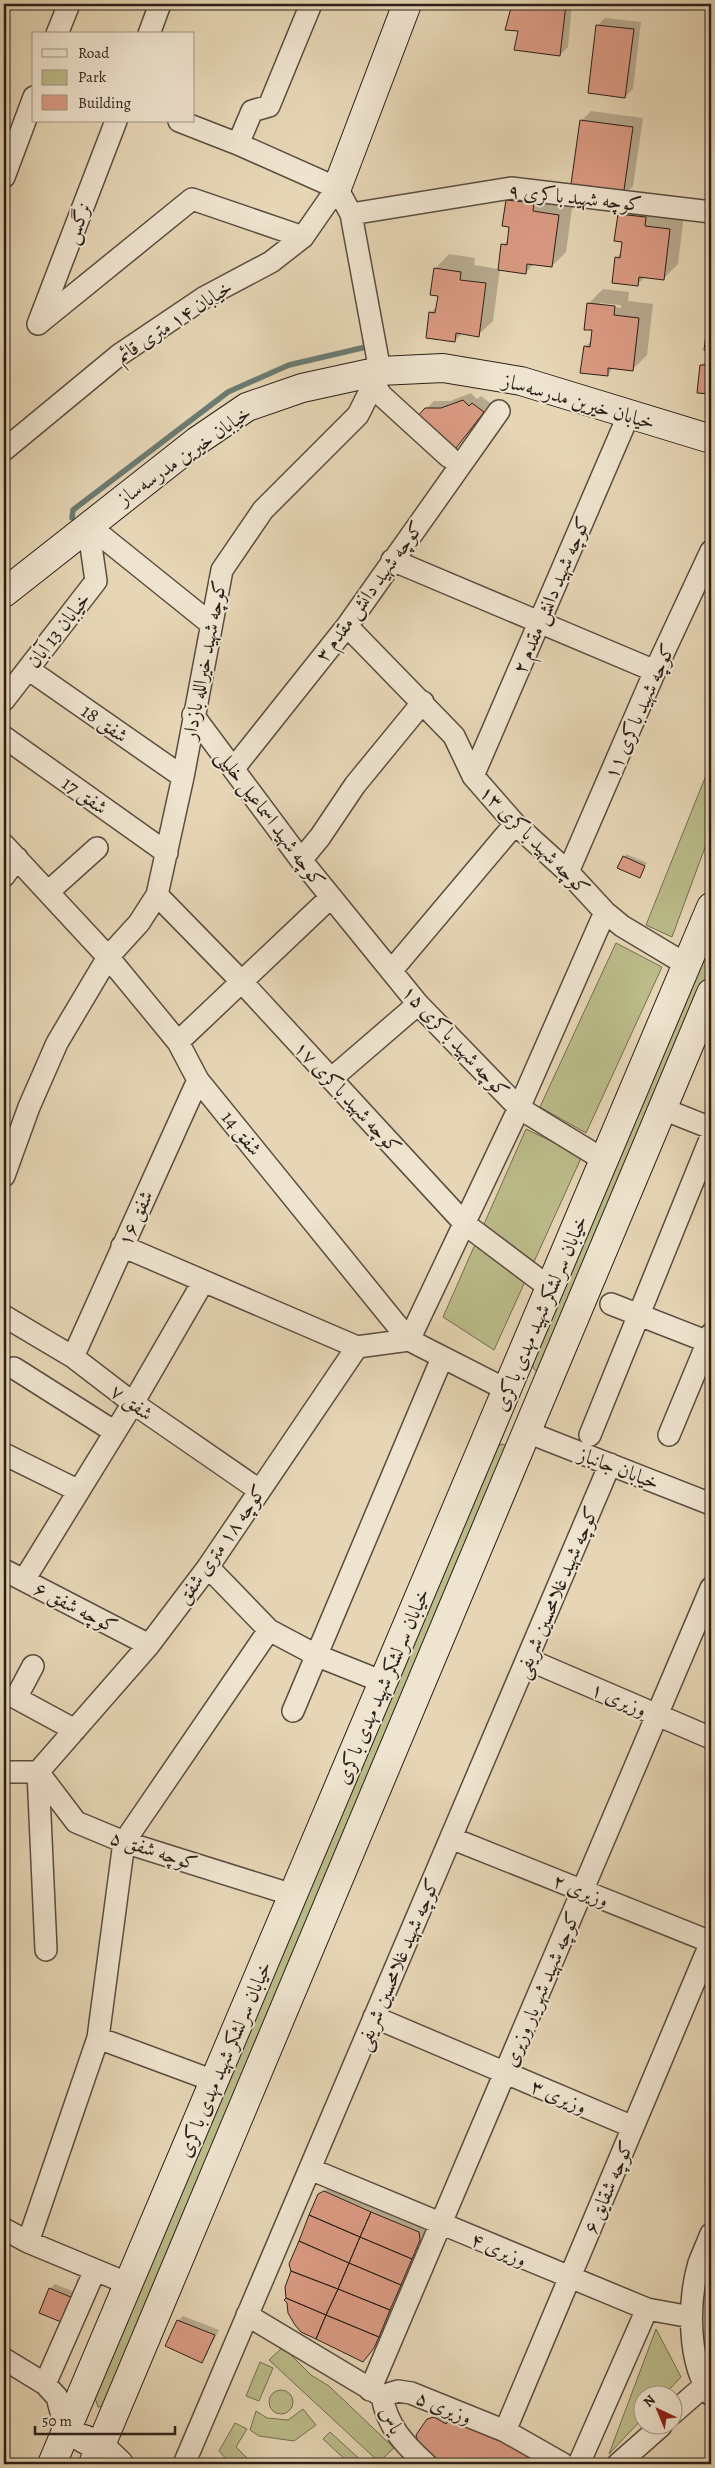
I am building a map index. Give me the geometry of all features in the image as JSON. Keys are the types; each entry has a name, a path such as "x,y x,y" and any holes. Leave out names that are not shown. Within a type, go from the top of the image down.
{"main road":[{"path":"337,188 407,4"},
{"name":"خیابان خیرین مدرسه‌ساز","path":"4,593 197,441 247,407 302,388 443,368 511,380 711,439"},
{"name":"خیابان سرلشکر شهید مهدی باکری","path":"52,2464 711,907"},
{"name":"خیابان سرلشکر شهید مهدی باکری","path":"99,2460 711,993"},
{"path":"507,1390 527,1432"},
{"path":"66,2431 99,2460"}],"street":[{"path":"59,32 69,4"},
{"path":"150,32 160,4"},
{"path":"238,144 252,111 269,106 311,4"},
{"path":"5,168 32,102"},
{"name":"نرگس","path":"116,122 38,324 192,199 303,237"},
{"path":"182,122 238,144 337,188 351,214 377,377 382,396 449,457"},
{"name":"خیابان ۱۴ متری قائم","path":"4,450 119,355 205,297 271,262 303,237 337,188"},
{"name":"کوچه شهید باکری ۹","path":"351,214 511,188 711,212"},
{"name":"کوچه شهید خیرالله بازدار","path":"4,1176 29,1106 57,1043 108,957 139,923 157,895 183,776 193,715 222,570 263,510 358,416 377,377"},
{"name":"کوچه شهید دانش مقدم ۳","path":"234,768 347,626 499,411"},
{"name":"کوچه شهید دانش مقدم ۲","path":"473,776 629,414"},
{"path":"88,525 211,624"},
{"name":"خیابان 13 آبان","path":"4,700 96,581 88,525"},
{"name":"کوچه شهید باکری ۱۱","path":"568,872 711,551"},
{"path":"392,560 656,671"},
{"name":"کوچه شهید باکری ۱۳","path":"347,626 454,736 473,776 515,824 568,872 605,912 622,926 687,964"},
{"name":"شفق 18","path":"28,670 183,776"},
{"path":"301,860 355,785 422,702"},
{"name":"کوچه شهید اسماعیل خلیلی","path":"193,715 301,860 331,897"},
{"name":"شفق 17","path":"4,737 166,852"},
{"path":"392,970 515,824"},
{"path":"48,892 96,848"},
{"path":"4,876 10,851"},
{"name":"شفق 14","path":"10,851 108,957 178,1042 198,1080 409,1340 507,1390"},
{"name":"کوچه شهید باکری ۱۷","path":"157,895 241,981 465,1224 550,1288"},
{"path":"178,1042 331,897"},
{"name":"کوچه شهید باکری ۱۵","path":"331,897 418,1004 519,1108 604,1160"},
{"path":"122,1246 357,1347 409,1340 519,1108 605,912"},
{"path":"332,1079 418,1004"},
{"name":"شفق ۱۶","path":"73,1358 198,1080"},
{"path":"663,1109 711,1128"},
{"path":"590,1435 711,1137"},
{"path":"24,1580 133,1404 203,1282"},
{"path":"611,1304 710,1340 669,1435"},
{"name":"شفق ۷","path":"4,1316 73,1358 133,1404 259,1490"},
{"name":"کوچه ۱۸ متری شفق","path":"38,1772 148,1645 208,1567 357,1347"},
{"path":"294,1711 442,1358"},
{"path":"14,1368 115,1432"},
{"name":"خیابان جانباز","path":"527,1432 711,1504"},
{"path":"4,1454 78,1490"},
{"name":"کوچه شهید غلامحسین شریفی","path":"184,2464 610,1464"},
{"path":"208,1567 269,1630 318,1656 383,1682"},
{"name":"کوچه شفق ۶","path":"4,1570 148,1645"},
{"name":"کوچه شهید شهریار وزیری","path":"376,2393 440,2224 711,1588"},
{"path":"28,2242 98,2038 124,1842 269,1630"},
{"name":"وزیری ۱","path":"527,1659 711,1738"},
{"path":"33,1666 16,1698 75,1730"},
{"path":"4,1772 38,1772 46,1950"},
{"name":"کوچه شفق ۵","path":"38,1772 76,1822 124,1842 293,1894"},
{"name":"وزیری ۲","path":"451,1838 711,1942"},
{"name":"کوچه شقایق ۶","path":"505,2431 711,1942"},
{"name":"وزیری ۳","path":"374,2017 634,2127"},
{"path":"98,2038 214,2081"},
{"name":"وزیری ۴","path":"310,2169 647,2309 691,2317"},
{"path":"4,2229 28,2242 129,2284"},
{"path":"682,2407 708,2390 693,2344 691,2317 699,2264 711,2234"},
{"path":"45,2384 95,2270"},
{"path":"582,2464 581,2459 647,2309"},
{"path":"248,2315 376,2393"},
{"path":"4,2359 45,2384 57,2397 66,2431"},
{"name":"وزیری ۵","path":"376,2393 411,2392 505,2431 563,2464"},
{"name":"یاس","path":"376,2393 393,2430 406,2446 426,2464"},
{"path":"618,2464 649,2436"}],"green space":[{"path":"711,763 711,831 672,937 646,925"},
{"path":"616,943 662,967 586,1133 540,1107"},
{"path":"711,943 711,970 542,1369 537,1372 533,1368 533,1361"},
{"path":"526,1129 582,1156 494,1350 443,1317"},
{"path":"501,1444 509,1446 105,2406 98,2407 95,2398 495,1450"},
{"path":"656,2329 681,2377 672,2386 635,2386"},
{"path":"283,2347 311,2375 329,2386 394,2448 379,2462 269,2360"},
{"path":"260,2362 273,2368 259,2401 246,2396"},
{"path":"281,2390 290,2393 293,2402 290,2411 281,2414 272,2411 269,2402 272,2393"},
{"path":"632,2393 632,2430 609,2454"},
{"path":"303,2409 316,2425 294,2441 259,2436 250,2430 256,2411 267,2418 288,2420"},
{"path":"235,2423 247,2429 236,2447 247,2458 242,2464 226,2464 228,2461 219,2451"},
{"path":"330,2432 365,2464 350,2464 323,2439"}],"building":[{"path":"512,4 566,4 560,56 514,50 518,31 505,30"},
{"path":"596,25 634,29 625,98 588,93"},
{"path":"580,120 633,127 623,197 570,191"},
{"path":"506,200 534,203 533,211 559,215 552,267 527,264 526,274 498,270 501,244 507,245 509,227 502,226"},
{"path":"618,214 646,217 645,226 670,229 664,280 639,277 638,286 612,283 615,257 620,258 622,242 614,241"},
{"path":"434,268 461,272 460,280 486,283 479,337 456,333 455,342 426,338 429,312 435,313 438,296 430,295"},
{"path":"587,303 615,306 614,315 639,318 633,371 608,368 608,376 580,373 584,346 590,347 592,330 584,330"},
{"path":"707,325 711,326 711,394 697,393 700,365 707,365 708,352 704,350"},
{"path":"463,400 469,406 472,403 484,412 453,452 416,418 425,408 441,408"},
{"path":"623,856 645,866 640,878 617,868"},
{"path":"324,2191 371,2212 360,2237 309,2215 318,2194"},
{"path":"371,2212 419,2232 420,2240 412,2259 360,2237"},
{"path":"309,2215 360,2237 349,2263 299,2241"},
{"path":"360,2237 412,2259 401,2285 349,2263"},
{"path":"299,2241 349,2263 338,2289 291,2271 289,2264"},
{"path":"349,2263 401,2285 390,2310 338,2289"},
{"path":"291,2271 338,2289 326,2315 286,2298 285,2287"},
{"path":"49,2288 78,2300 66,2324 39,2313"},
{"path":"338,2289 390,2310 379,2337 326,2315"},
{"path":"286,2298 326,2315 316,2339 301,2332 295,2325 288,2313 287,2303 284,2300"},
{"path":"326,2315 379,2337 374,2348 363,2362 316,2339"},
{"path":"177,2320 215,2335 202,2363 165,2346"},
{"path":"434,2417 446,2424 450,2419 538,2455 544,2464 438,2464 424,2452 426,2448 418,2443 416,2435 427,2419"}],"waterway":[{"path":"72,518 73,510 228,392 289,365 366,347 365,341"}]}
